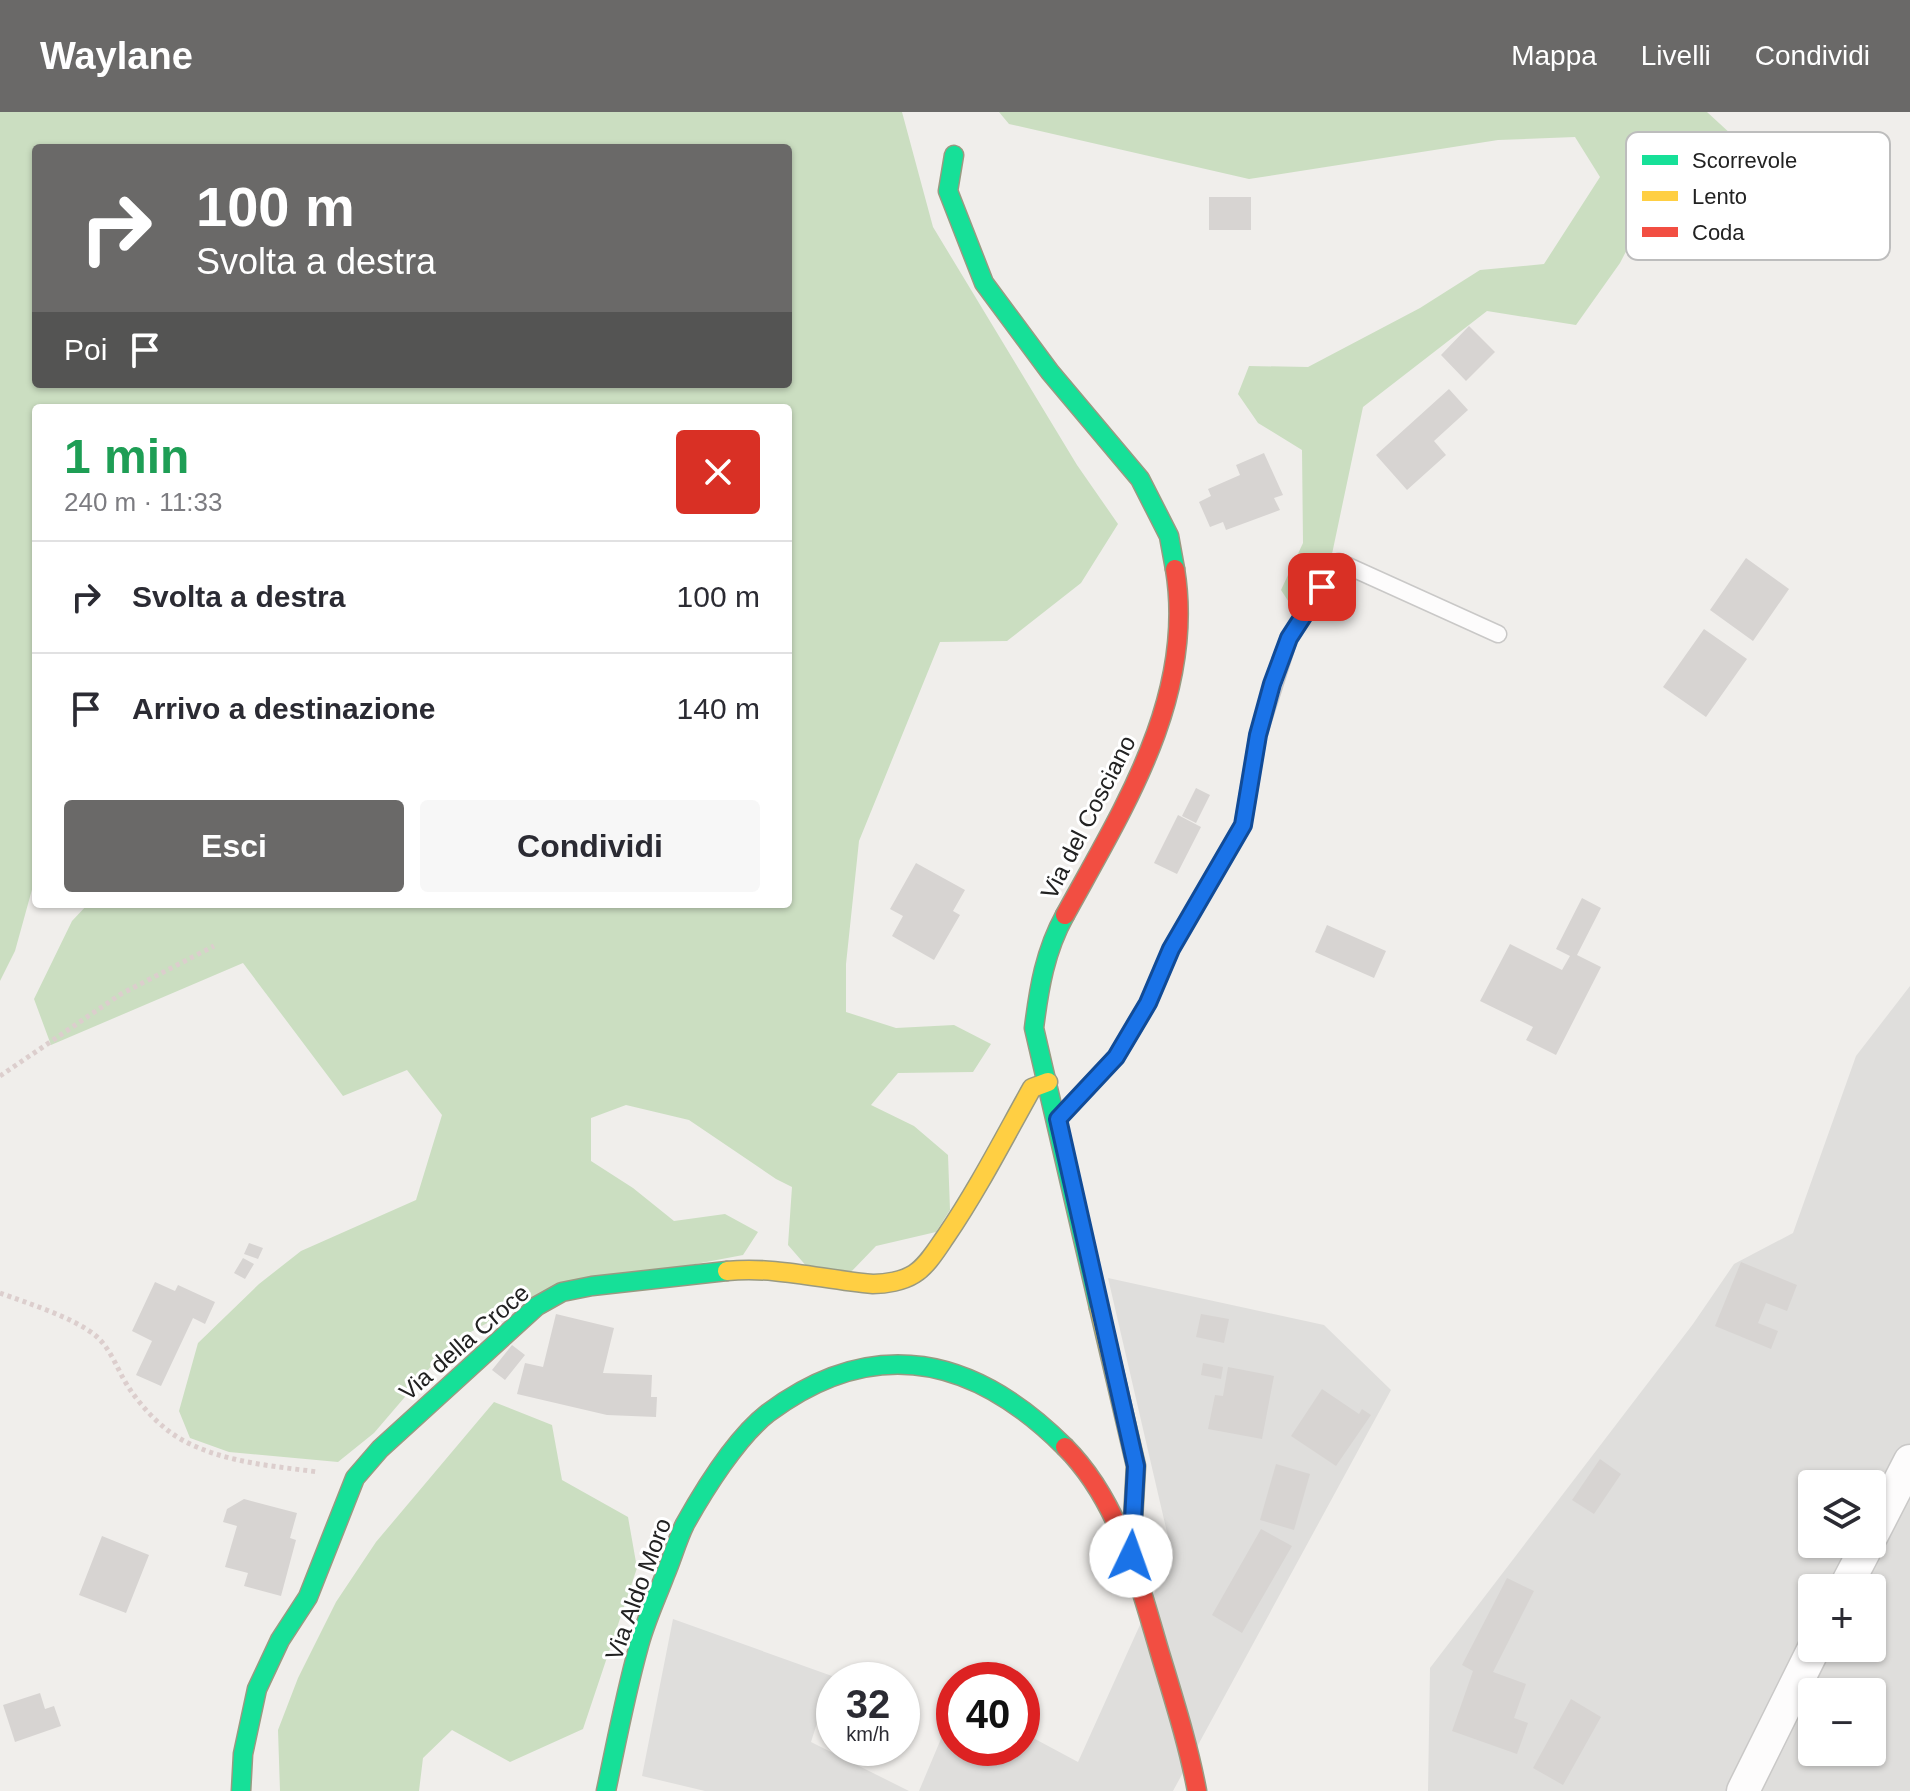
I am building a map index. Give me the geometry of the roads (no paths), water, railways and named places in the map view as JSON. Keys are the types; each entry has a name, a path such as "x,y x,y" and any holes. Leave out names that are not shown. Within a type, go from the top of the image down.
{"street":[{"name":"Via del Cosciano","path":"954,155 948,191 984,283 1050,372 1140,479 1169,536 1180,601 1175,670 1153,747 1051,941 1039,986 1034,1028 1058,1119 1136,1466 1131,1556"},
{"name":"Via della Croce","path":"241,1791 243,1754 257,1689 280,1640 308,1597 355,1478 380,1449 537,1306 562,1292 592,1286 747,1269 876,1284 897,1281 916,1273 932,1256 963,1211 1032,1088 1048,1082"},
{"name":"Via Aldo Moro","path":"606,1791 638,1647 684,1526 727,1457 767,1414 823,1381 863,1367 900,1363 952,1371 1003,1395 1045,1427 1076,1458 1108,1506 1131,1556 1189,1748 1197,1791"},
{"path":"1886,1508 1910,1461"},
{"path":"1743,1791 1807,1662"}],"lane":[{"path":"1058,1119 1116,1057 1148,1003 1171,949 1243,825 1258,735 1284,650 1339,562 1498,634"}]}
